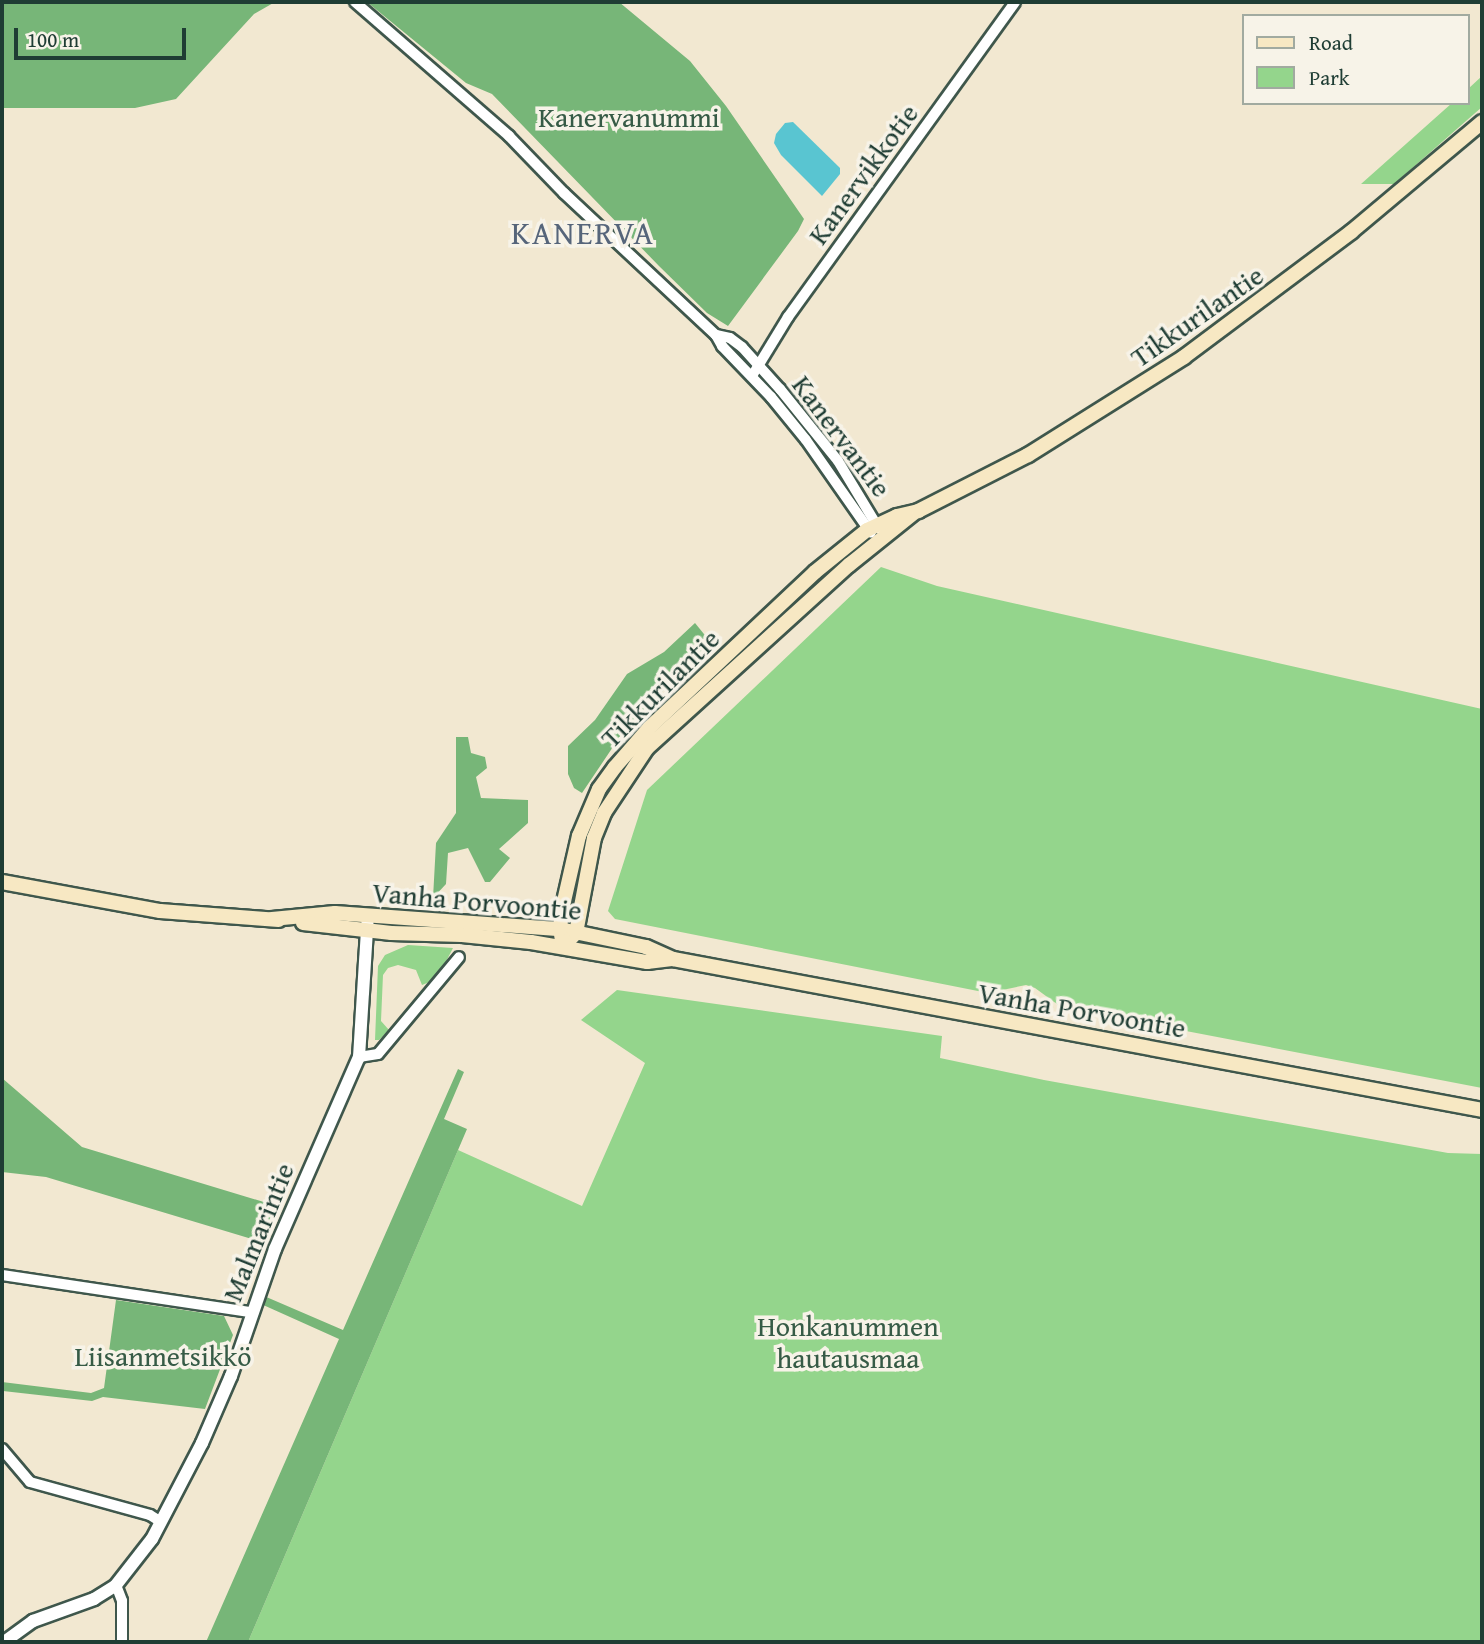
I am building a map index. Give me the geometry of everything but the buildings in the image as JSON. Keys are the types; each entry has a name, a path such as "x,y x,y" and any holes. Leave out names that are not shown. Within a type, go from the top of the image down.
{"main road":[{"name":"Tikkurilantie","path":"563,947 560,929 579,835 599,789 649,727 836,553 897,516 915,513 1028,456 1184,357 1351,232 1482,122"},
{"name":"Tikkurilantie","path":"576,933 594,838 613,796 641,756 875,531"},
{"name":"Vanha Porvoontie","path":"2,882 160,911 272,919 560,929 646,947 673,959 1482,1110"},
{"name":"Vanha Porvoontie","path":"367,923 563,947 648,962 673,959"},
{"path":"563,947 576,933"}],"street":[{"name":"Kanervantie","path":"355,2 499,128 564,193 716,335 722,346 806,440 875,531"},
{"name":"Kanervikkotie","path":"751,376 794,308 1015,2"},
{"name":"Kanervantie","path":"716,335 730,338 759,364 838,461 875,531"},
{"name":"Malmarintie","path":"4,1642 33,1621 94,1599 116,1585 138,1560 161,1522 215,1416 288,1217 359,1057 367,923"},
{"path":"359,1057 378,1054 459,957"},
{"path":"2,1275 251,1312"},
{"path":"2,1449 30,1482 150,1515 161,1522"},
{"path":"116,1585 122,1601 122,1642"}],"green space":[{"path":"2,2 275,2 254,14 176,99 135,108 2,108"},
{"name":"Kanervanummi","path":"367,2 619,2 690,61 726,106 804,219 798,231 728,326 707,313 659,266 492,94 466,83"},
{"path":"1482,76 1482,107 1394,184 1361,184 1450,105 1470,105 1470,87"},
{"path":"881,567 937,586 1482,709 1482,1088 1061,1007 1035,988 1026,985 988,993 615,919 608,911 647,790"},
{"path":"695,623 708,639 708,645 623,732 582,793 574,788 568,774 568,746 595,720 627,674 664,652"},
{"path":"456,737 468,737 471,753 485,757 487,768 476,777 481,798 528,800 528,823 499,849 510,858 490,882 485,882 468,848 448,853 446,884 433,898 436,843 456,813"},
{"path":"408,945 453,948 437,979 422,985 416,970 398,965 388,968 383,975 381,1021 389,1030 379,1040 375,1040 378,966 385,955"},
{"name":"Honkanummen hautausmaa","path":"617,990 942,1036 940,1058 1044,1080 1448,1153 1482,1154 1482,1642 248,1642 458,1150 582,1206 645,1063 581,1020"},
{"path":"458,1069 464,1072 444,1119 467,1129 248,1642 206,1642 339,1339 261,1304 264,1296 343,1330"},
{"path":"2,1078 82,1147 277,1206 262,1242 46,1177 2,1172"},
{"name":"Liisanmetsikkö","path":"116,1300 224,1316 233,1335 205,1409 103,1397 92,1401 3,1391 2,1394 2,1382 91,1393 104,1388"}],"water":[{"path":"793,122 840,168 840,174 822,196 781,155 774,143 776,134 785,123"}],"district":[{"name":"KANERVA","path":"583,233"}]}
